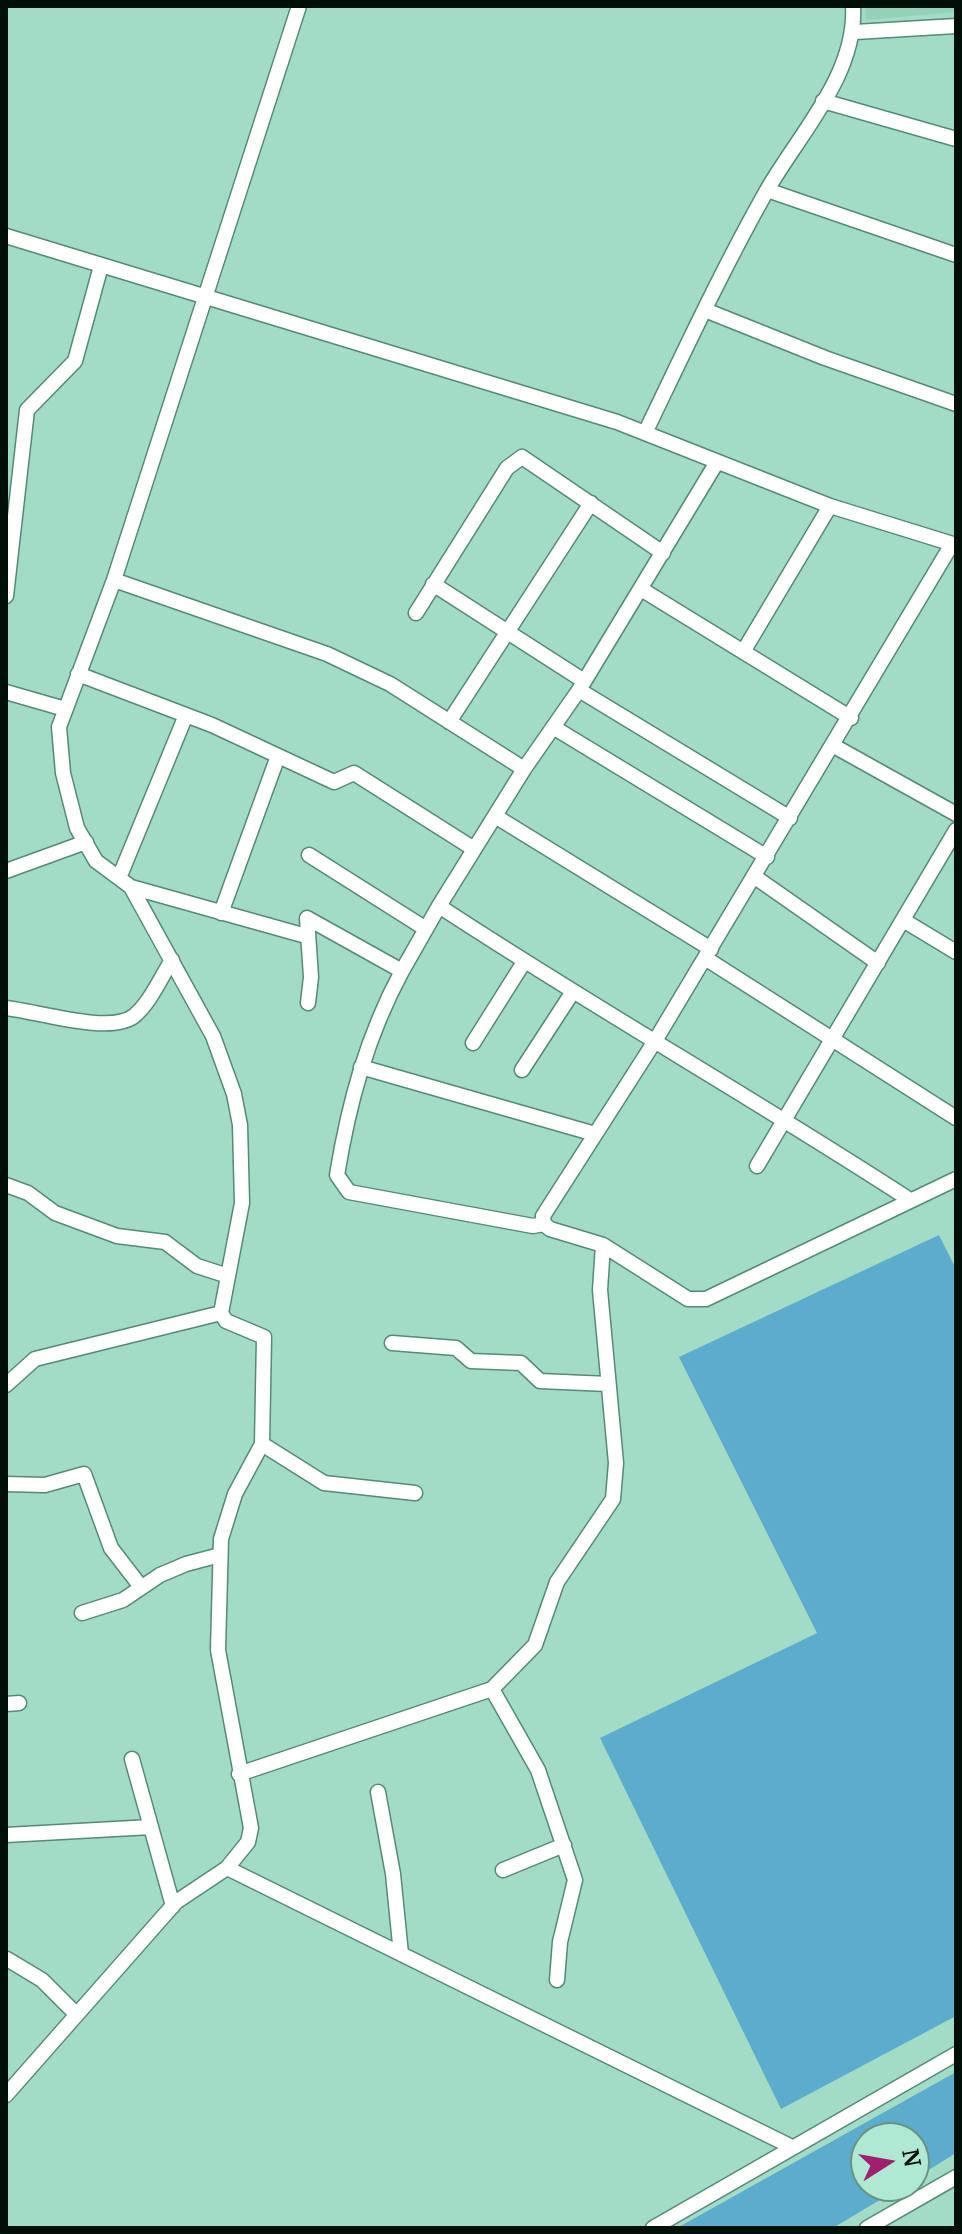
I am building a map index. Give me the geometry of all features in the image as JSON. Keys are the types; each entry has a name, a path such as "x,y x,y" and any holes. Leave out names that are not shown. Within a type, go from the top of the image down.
{"street":[{"path":"299,6 114,580 59,727 63,773 77,828 96,861 125,883 306,936"},
{"path":"645,433 767,190 823,101 855,32 853,6"},
{"path":"855,32 956,26"},
{"path":"823,101 956,139"},
{"path":"767,190 956,255"},
{"path":"6,236 645,433 830,506 954,545 655,1041 543,1216 544,1224"},
{"path":"6,596 27,410 75,361 101,266"},
{"path":"705,310 825,358 956,404"},
{"path":"416,613 515,459 529,460 663,553"},
{"path":"717,462 582,686 524,769 402,971 379,1015 352,1095 337,1175 349,1192 533,1226 544,1224 603,1245 680,1295 706,1299 956,1179"},
{"path":"449,722 591,503"},
{"path":"743,652 830,506"},
{"path":"114,580 327,654 390,684 524,769"},
{"path":"433,584 508,632 582,686 790,818"},
{"path":"641,589 851,718"},
{"path":"78,674 186,715 334,782 354,773 474,849"},
{"path":"6,692 65,709"},
{"path":"125,883 186,715"},
{"path":"553,727 767,857"},
{"path":"834,746 954,807"},
{"path":"221,913 278,756"},
{"path":"495,816 956,1118"},
{"path":"757,1166 956,830"},
{"path":"6,871 86,842"},
{"path":"309,855 426,929"},
{"path":"755,877 878,963"},
{"path":"6,2095 75,2013 173,1906 227,1868 248,1842 251,1828 218,1650 221,1539 235,1494 262,1444 264,1337 226,1321 221,1313 225,1275 242,1203 240,1125 234,1094 213,1036 125,883"},
{"path":"439,906 572,993 785,1119 910,1200"},
{"path":"308,1003 311,977 307,918 402,971"},
{"path":"903,920 956,952"},
{"path":"6,1008 96,1023 120,1023 139,1011 172,960"},
{"path":"473,1043 524,962"},
{"path":"522,1070 572,993"},
{"path":"361,1067 595,1134"},
{"path":"6,1185 28,1193 55,1213 117,1236 165,1242 197,1266 225,1275"},
{"path":"239,1774 492,1689 535,1645 557,1582 613,1499 616,1463 600,1290 603,1245"},
{"path":"6,1385 35,1359 221,1313"},
{"path":"392,1343 456,1348 471,1361 521,1363 540,1381 608,1384"},
{"path":"262,1444 324,1483 415,1493"},
{"path":"6,1484 45,1485 84,1474 111,1548 141,1587"},
{"path":"82,1613 123,1600 186,1564 220,1555"},
{"path":"492,1689 538,1770 575,1880 560,1942 557,1980"},
{"path":"132,1759 173,1906"},
{"path":"378,1792 393,1874 401,1954"},
{"path":"6,1835 151,1827"},
{"path":"503,1870 564,1845"},
{"path":"227,1868 792,2147"},
{"path":"7,1959 42,1980 75,2013"},
{"path":"653,2228 956,2054"},
{"path":"867,2228 956,2177"}],"shaded area":[{"path":"865,6 956,6 956,12 866,20"}],"water":[{"path":"939,1235 956,1269 956,2016 781,2109 600,1738 817,1633 679,1357"},
{"path":"956,2072 956,2153 930,2169 930,2122 867,2122"},
{"path":"850,2131 850,2202 876,2202 833,2228 677,2228"}]}
